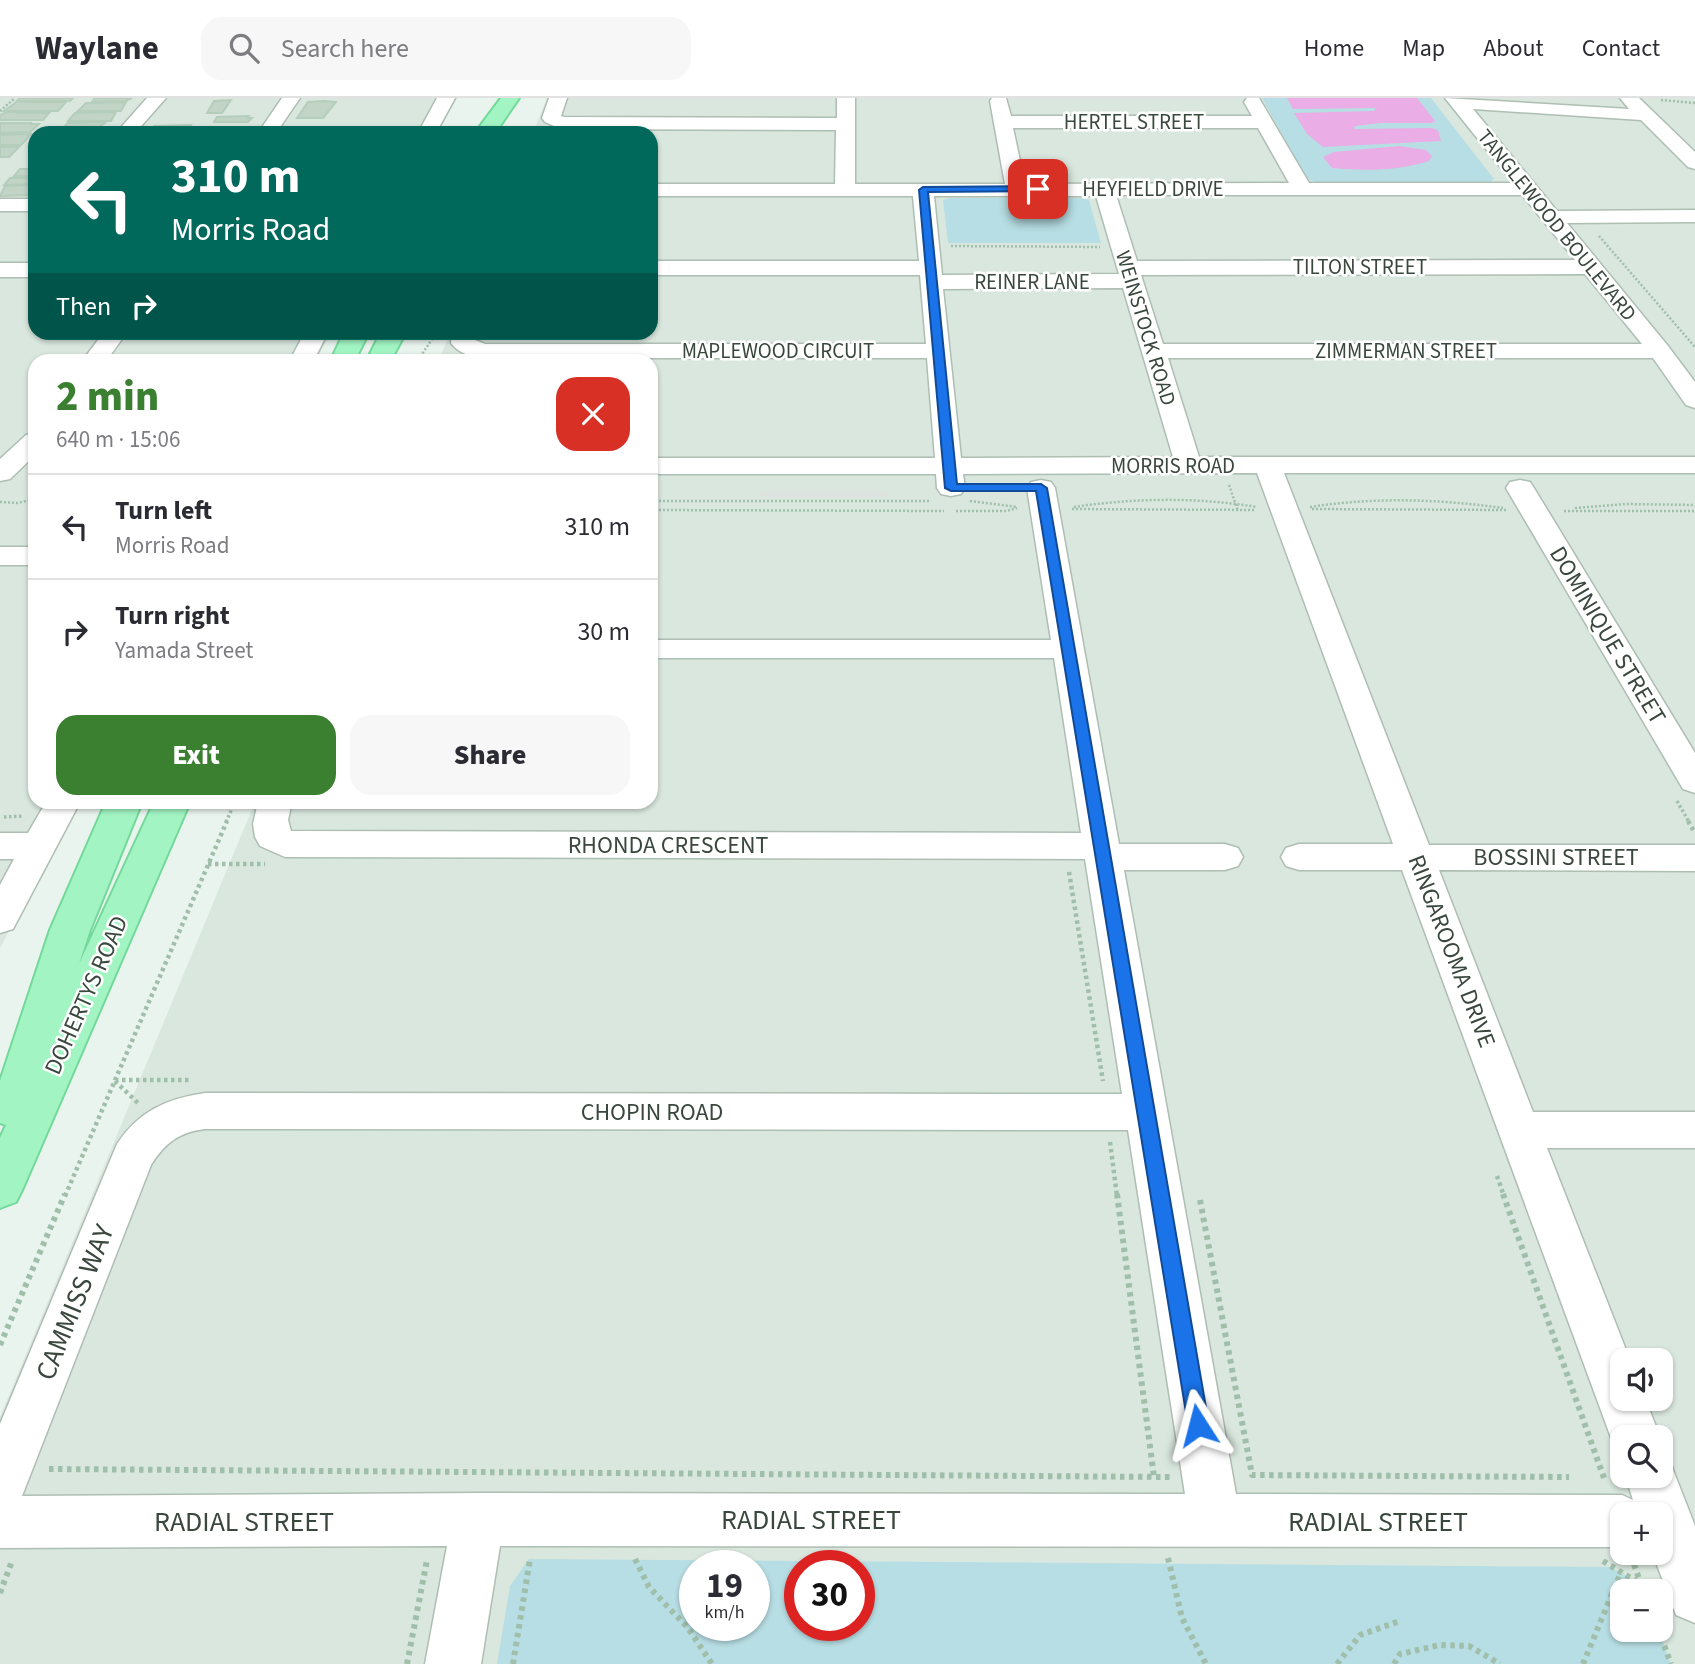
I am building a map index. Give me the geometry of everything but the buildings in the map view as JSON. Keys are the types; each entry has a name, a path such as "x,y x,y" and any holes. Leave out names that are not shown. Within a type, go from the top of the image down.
{"main road":[{"path":"490,126 510,98"},
{"path":"496,126 510,98"},
{"name":"DOHERTYS ROAD","path":"0,1155 22,1076 70,930 121,809"},
{"name":"DOHERTYS ROAD","path":"0,1188 169,809"}],"street":[{"path":"131,126 157,98"},
{"path":"272,126 291,98"},
{"path":"431,126 446,98"},
{"path":"558,98 551,115 556,121 699,116 846,124"},
{"path":"845,189 846,98"},
{"path":"998,98 1016,189"},
{"path":"1251,98 1302,189"},
{"path":"1629,98 1694,162"},
{"path":"1456,101 1644,115"},
{"name":"TANGLEWOOD BOULEVARD","path":"1456,101 1660,351 1695,400"},
{"name":"HERTEL STREET","path":"1003,122 1264,122"},
{"name":"HEYFIELD DRIVE","path":"658,190 1529,190"},
{"path":"923,190 950,489"},
{"name":"WEINSTOCK ROAD","path":"1104,190 1125,277 1153,351 1189,467"},
{"path":"0,205 28,205"},
{"path":"1551,217 1695,216"},
{"name":"TILTON STREET","path":"1125,277 1592,267"},
{"path":"658,268 931,275"},
{"path":"0,270 28,270"},
{"name":"REINER LANE","path":"931,275 1125,277"},
{"name":"MAPLEWOOD CIRCUIT","path":"463,340 463,343 475,350 518,354"},
{"name":"MAPLEWOOD CIRCUIT","path":"658,355 938,351"},
{"name":"ZIMMERMAN STREET","path":"1153,351 1660,351"},
{"name":"TANGLEWOOD BOULEVARD","path":"1660,351 1695,383"},
{"name":"MORRIS ROAD","path":"658,467 950,489 1042,501 1278,493 1695,465"},
{"name":"MORRIS ROAD","path":"658,487 950,489 1189,467 1278,493 1515,498 1695,488"},
{"name":"RINGAROOMA DRIVE","path":"1278,493 1630,1425"},
{"name":"DOMINIQUE STREET","path":"1515,498 1695,781"},
{"path":"1042,501 1068,649 1126,1113 1211,1499"},
{"path":"0,556 28,556"},
{"path":"658,649 1068,649"},
{"path":"0,846 34,831 55,809"},
{"name":"RHONDA CRESCENT","path":"272,809 270,827 273,837 285,844 1091,849"},
{"path":"0,919 34,831"},
{"path":"1091,849 1225,857"},
{"name":"BOSSINI STREET","path":"1299,857 1695,858"},
{"name":"CHOPIN ROAD","path":"159,1123 184,1113 205,1111 1126,1113"},
{"name":"CAMMISS WAY","path":"10,1510 132,1157 142,1140 159,1123"},
{"path":"1519,1130 1695,1130"},
{"name":"RADIAL STREET","path":"10,1510 478,1519 636,1549 1164,1535 1211,1499 1610,1516"},
{"path":"453,1664 478,1519"},
{"path":"1673,1561 1695,1596"}],"path":[{"path":"0,111 15,98"},
{"path":"948,246 1104,247 1125,277"},
{"path":"12,475 16,503 28,500"},
{"path":"658,501 950,489 1008,504 1042,501 1214,502 1278,493 1332,503 1472,503 1515,498"},
{"path":"1278,493 1320,511 1502,511 1515,498"},
{"path":"658,510 1006,511 1042,501 1086,511 1250,511 1278,493"},
{"path":"1020,520 1042,501"},
{"path":"1042,501 1071,522"},
{"path":"1695,505 1626,505 1557,510 1695,511"},
{"path":"0,1345 232,809"},
{"path":"0,817 34,831"},
{"path":"1091,849 1126,1113 1164,1535 1182,1618 1206,1664"},
{"path":"1197,1186 1252,1475"},
{"path":"0,1593 10,1510 48,1469 53,1457"},
{"path":"48,1469 1164,1535 1211,1499 1252,1475 1569,1477"},
{"path":"636,1549 639,1574 654,1596 686,1625 712,1664"},
{"path":"513,1664 529,1559 542,1559"},
{"path":"407,1664 427,1560"},
{"path":"1590,1561 1603,1561 1630,1579"},
{"path":"1583,1664 1621,1573"},
{"path":"1339,1663 1360,1635 1400,1621"},
{"path":"1663,1642 1671,1664"},
{"path":"1394,1664 1400,1654 1440,1645 1469,1646 1500,1664"}],"shaded area":[{"path":"0,98 457,98 442,126 28,126 28,340 327,340 319,354 28,354 28,809 74,809 0,948"},
{"path":"547,98 1695,98 1695,1664 0,1664 0,1417 252,809 658,809 658,354 441,354 447,340 658,340 658,126 536,126"},
{"path":"1262,98 1431,98 1494,179 1490,182 1316,182 1307,179"},
{"path":"1287,98 1417,98 1435,121 1381,123 1355,126 1354,129 1431,128 1438,130 1441,141 1323,147 1307,134 1294,113 1374,111 1376,108 1293,109"},
{"path":"1399,146 1426,150 1432,156 1429,161 1418,164 1369,170 1332,168 1323,157 1334,152"},
{"path":"943,200 1089,200 1101,243 948,243"},
{"path":"758,492 891,492 885,497 767,497"},
{"path":"529,1559 679,1560 679,1641 770,1641 770,1561 784,1561 784,1641 875,1641 875,1562 1610,1567 1631,1579 1610,1579 1610,1642 1663,1642 1671,1664 497,1664 510,1586"}],"route":[{"path":"1038,189 923,190 951,488 1041,488 1198,1425"}]}
